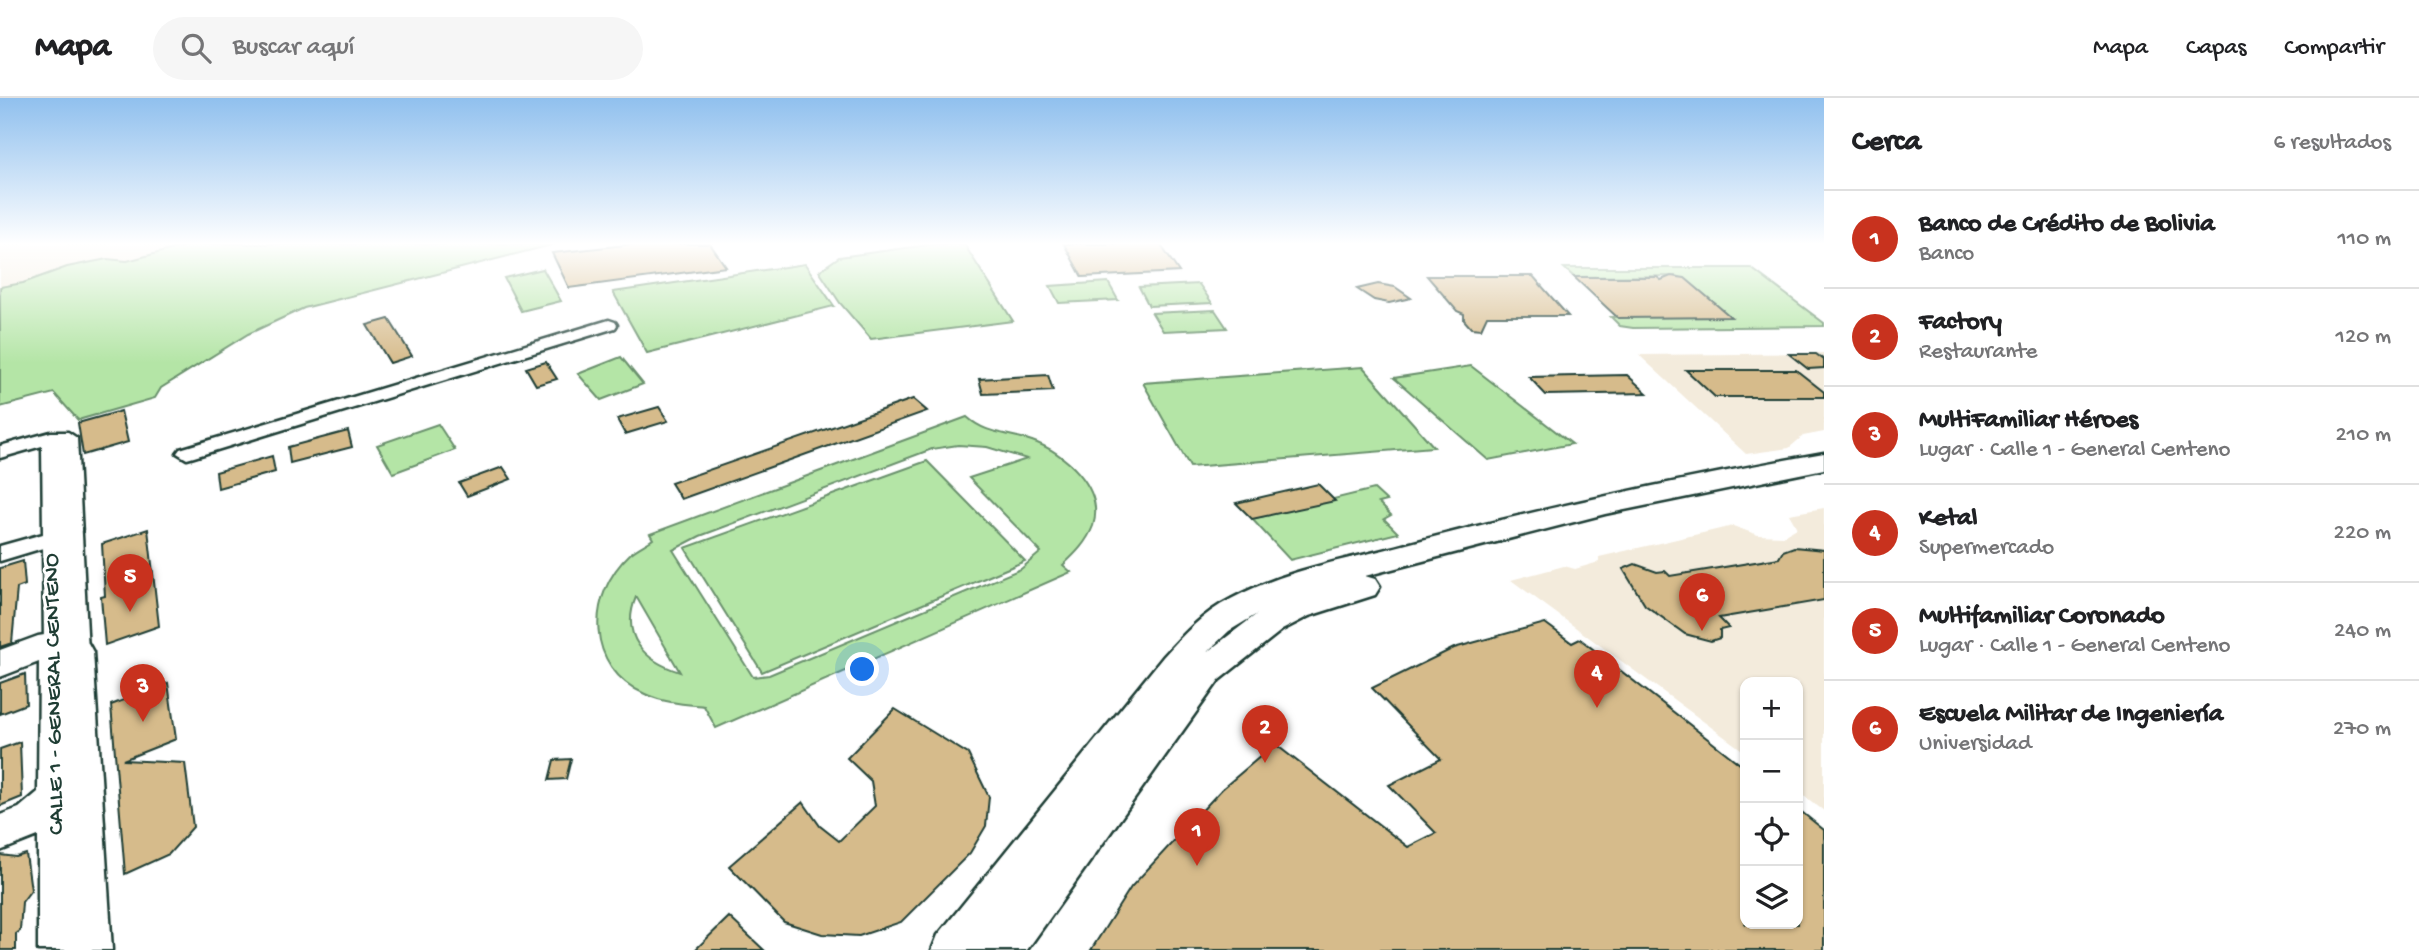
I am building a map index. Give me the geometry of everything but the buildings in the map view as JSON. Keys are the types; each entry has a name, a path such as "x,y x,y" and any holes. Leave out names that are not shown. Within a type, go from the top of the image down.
{"main road":[{"path":"1000,950 1207,671 1270,621 1297,608 1462,548 1625,499 1824,461"},
{"path":"954,950 1175,666 1200,638 1223,618 1277,590 1462,548 1824,478"},
{"path":"0,664 66,648"},
{"name":"CALLE 1 - GENERAL CENTENO","path":"66,648 46,810 69,925 90,950"},
{"name":"CALLE 1 - GENERAL CENTENO","path":"46,810 69,925"}],"street":[{"path":"187,453 609,325"},
{"name":"CALLE 1 - GENERAL CENTENO","path":"0,452 60,438 66,648"},
{"path":"0,554 62,534"}],"shaded area":[{"path":"1824,353 1824,432 1803,436 1789,448 1746,454 1639,355"},
{"path":"1824,508 1824,811 1803,795 1803,677 1740,677 1740,748 1511,580 1564,566 1575,569 1599,562 1599,557 1733,526 1758,535 1783,536 1797,528 1789,514"}],"green space":[{"path":"19,284 399,284 304,308 248,334 161,388 155,398 78,420 54,393 0,407 0,287"},
{"path":"507,284 551,284 561,301 521,311"},
{"path":"670,284 819,284 834,306 647,353 613,292"},
{"path":"827,284 989,284 1013,321 871,339"},
{"path":"1109,284 1118,300 1059,303 1050,286"},
{"path":"1199,284 1212,303 1149,306 1139,287"},
{"path":"1690,284 1772,284 1824,323 1824,326 1633,328 1620,326 1611,317 1725,316"},
{"path":"1215,310 1227,328 1163,331 1152,313"},
{"path":"621,357 643,384 601,400 578,374"},
{"path":"1471,366 1572,444 1488,460 1394,378"},
{"path":"1363,367 1434,447 1190,467 1143,383"},
{"path":"967,417 982,427 1032,441 1057,454 1079,473 1087,485 1095,512 1093,526 1087,537 1063,565 1071,572 716,728 704,706 659,699 626,682 611,667 602,649 598,630 599,610 605,590 615,571 630,554 653,539 650,534","holes":["958,445 987,447 1027,459 969,478 1041,552 1021,569 769,675 753,677 673,550 700,536 932,449","637,598 680,672 656,661 638,645 631,624"]},
{"path":"438,424 455,450 393,473 377,445"},
{"path":"927,461 1025,561 762,672 685,548"},
{"path":"1374,489 1387,501 1379,503 1391,515 1384,519 1398,533 1290,560 1252,519"}],"place":[{"name":"Multifamiliar Coronado","path":"130,612"},
{"name":"Escuela Militar de Ingeniería","path":"1702,631"},
{"name":"Ketal","path":"1597,708"},
{"name":"MultiFamiliar Héroes","path":"143,722"},
{"name":"Factory","path":"1265,763"},
{"name":"Banco de Crédito de Bolivia","path":"1197,866"}]}
